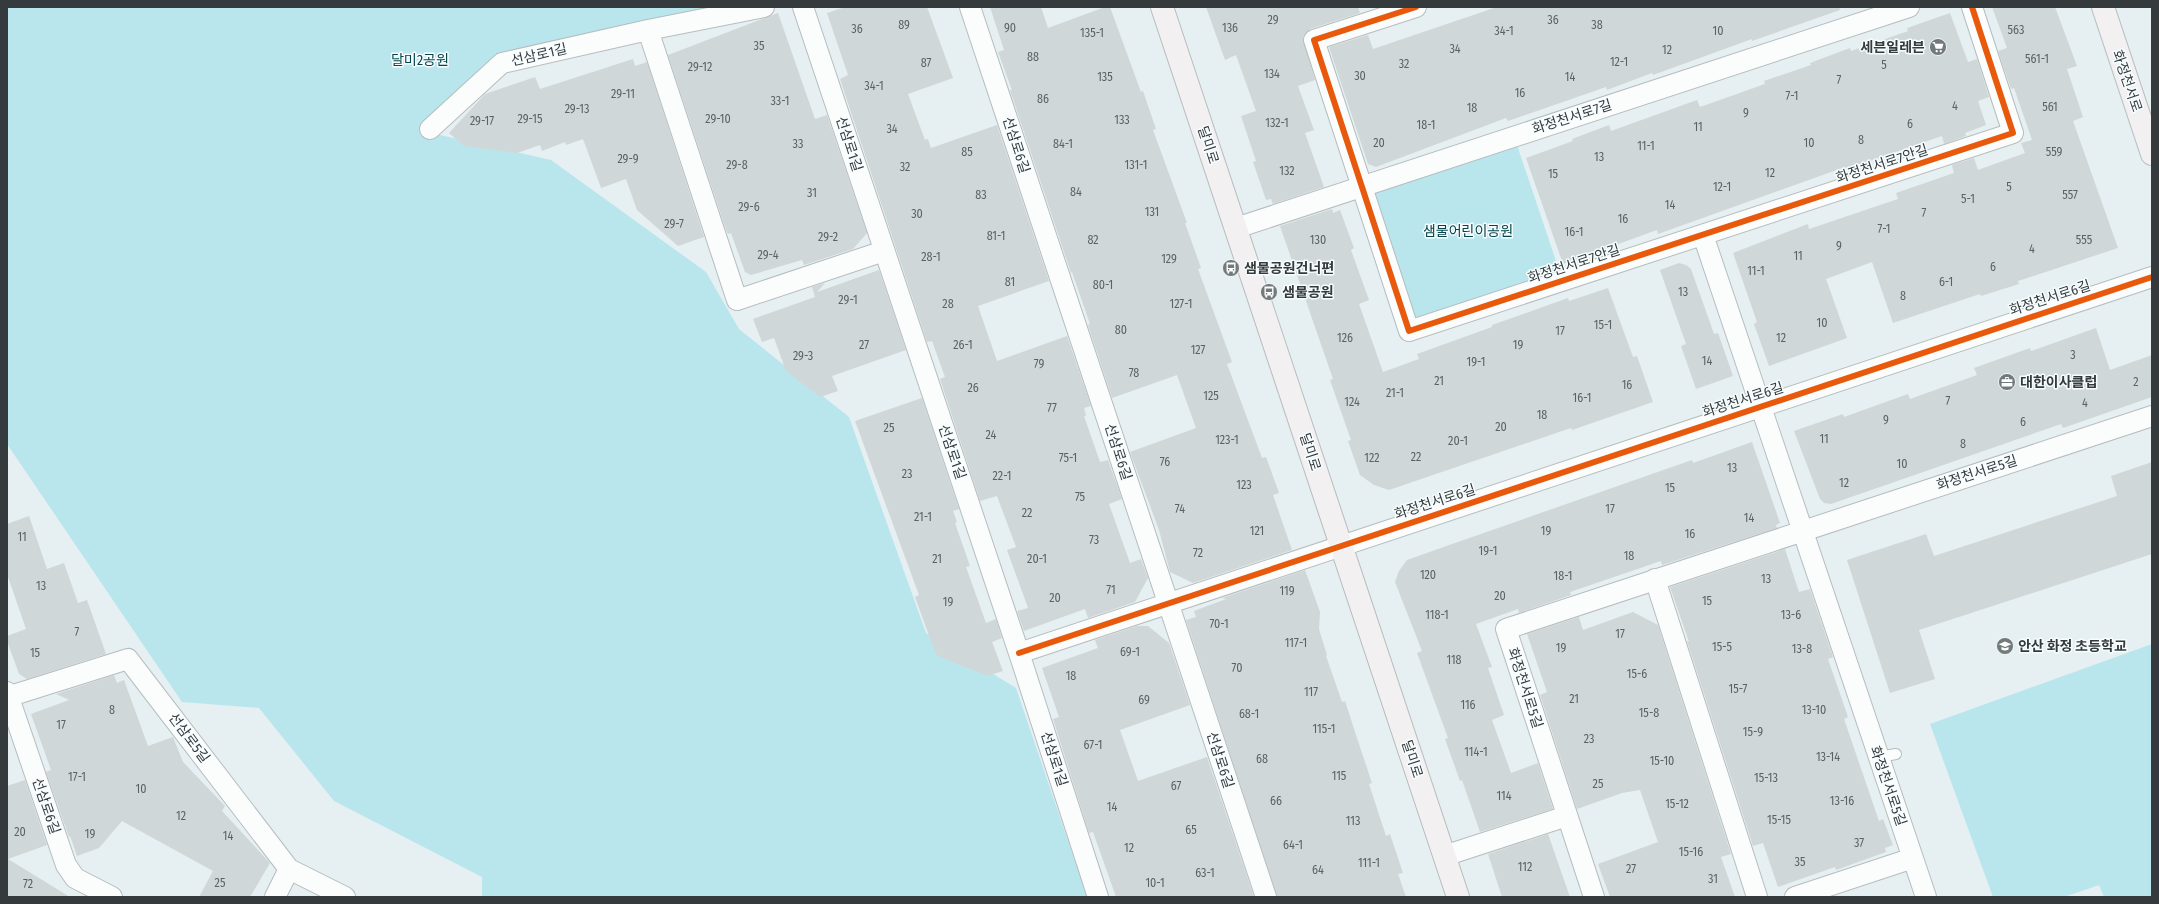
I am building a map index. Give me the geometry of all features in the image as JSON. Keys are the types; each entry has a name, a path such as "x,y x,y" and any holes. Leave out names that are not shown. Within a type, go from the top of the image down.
{"street":[{"name":"선삼로1길","path":"430,130 502,63 648,30 764,7"},
{"name":"선삼로1길","path":"803,7 1019,653 1098,897"},
{"name":"선삼로6길","path":"970,7 1266,897"},
{"name":"달미로","path":"1162,7 1458,897"},
{"name":"화정천서로7안길","path":"1416,7 1314,40 1409,331 2013,133 1972,7"},
{"name":"화정천서로7길","path":"1236,228 1909,7"},
{"name":"화정천서로","path":"2103,7 2152,154"},
{"path":"648,30 737,300 884,251"},
{"path":"1703,235 1803,531"},
{"name":"화정천서로6길","path":"1019,653 2152,277"},
{"name":"화정천서로5길","path":"1594,897 1506,629 2152,416"},
{"name":"화정천서로5길","path":"1803,531 1887,755 1913,858 1926,897"},
{"path":"1655,579 1757,897"},
{"name":"선삼로5길","path":"7,695 128,658 289,869 345,897"},
{"name":"선삼로6길","path":"7,695 66,865 75,878 112,897"},
{"path":"1444,856 1568,816"},
{"path":"1795,897 1913,858"},
{"path":"274,897 289,869"}],"green space":[{"name":"달미2공원","path":"7,7 711,7 497,60 422,131 551,160 706,272 739,329 849,417 926,633 1016,688 1087,897 482,897 482,877 334,801 259,708 182,702 7,444"},
{"name":"샘물어린이공원","path":"1515,139 1561,276 1412,326 1366,190"},
{"path":"2152,644 2152,897 2104,897 2099,885 2064,897 1993,897 1930,724"}],"building":[{"path":"845,7 927,7 953,78 908,94 925,140 928,139 931,148 997,125 1049,281 978,306 997,361 1067,336 1091,406 1084,408 1086,416 1084,416 1100,462 1108,460 1122,499 1109,504 1130,563 1141,559 1148,578 1135,602 1088,618 1085,609 1024,631 1017,611 1028,608 1007,550 1016,547 997,496 980,501 940,379 945,377 932,341 927,342 840,79 848,75 827,13"},
{"path":"990,7 1041,7 1048,28 1105,7 1110,7 1141,92 1143,91 1156,129 1153,130 1187,223 1185,223 1201,268 1198,269 1232,362 1227,364 1262,458 1266,457 1279,493 1273,495 1292,550 1193,583 1170,572 1159,530 1130,452 1196,428 1177,375 1112,398 1088,325 1090,324 1072,272 1071,273 1010,90 1012,90 998,52 1004,50"},
{"path":"1206,7 1358,7 1360,13 1310,29 1305,33 1303,38 1315,80 1298,86 1314,130 1305,133 1324,187 1273,204 1271,199 1266,200 1253,162 1256,161 1241,116 1256,111 1236,55 1225,60"},
{"path":"1497,7 1839,7 1840,10 1752,41 1752,39 1653,75 1652,73 1607,90 1606,87 1508,121 1506,118 1376,167 1368,164 1329,47 1368,35 1373,49"},
{"path":"1992,7 2055,7 2077,66 2067,69 2083,117 2073,121 2118,248 2018,281 2019,284 1981,296 1980,294 1893,323 1872,262 1826,279 1847,338 1769,366 1754,324 1757,322 1733,253 1808,224 1809,229 1898,199 1896,193 1954,173 1952,165 1974,158 1978,170 2025,153 2021,143 2032,140 2014,88 2011,89 1998,51 2007,48"},
{"path":"778,13 815,119 827,115 867,233 853,249 804,265 802,260 751,275 745,272 731,233 728,234 726,230 668,55"},
{"path":"1950,13 1968,62 1977,59 1989,97 1978,101 1986,125 1965,133 1966,136 1944,144 1942,136 1846,169 1845,167 1658,234 1657,230 1563,264 1526,158 1573,141 1572,139 1609,125 1611,131 1697,100 1700,107 1765,84 1764,81 1811,65 1810,63 1850,48 1851,51 1908,31 1907,28"},
{"path":"633,59 635,66 647,62 704,237 678,246 637,210 626,179 601,188 583,139 566,145 565,142 542,151 540,145 517,153 464,146 449,133 485,94 535,77 540,89"},
{"path":"1332,209 1333,213 1340,210 1354,248 1351,250 1369,300 1359,304 1383,372 1419,359 1417,354 1492,327 1492,325 1568,298 1569,301 1608,288 1633,357 1637,356 1653,402 1572,430 1571,428 1389,490 1374,485 1360,475 1348,441 1351,440 1330,380 1333,379 1280,226"},
{"path":"1679,263 1686,265 1691,269 1714,334 1718,333 1733,376 1696,389 1681,346 1686,344 1660,270"},
{"path":"879,270 906,350 832,376 838,391 820,397 786,371 774,338 762,342 753,319 815,297 812,287 825,283 817,292"},
{"path":"2096,328 2110,370 2152,355 2152,397 2063,428 2061,424 1831,504 1824,503 1820,499 1794,431 1843,414 1844,417 1908,394 1910,399 1977,375 1974,368 2030,348 2031,351"},
{"path":"922,398 959,509 953,511 957,522 955,523 970,566 966,567 986,623 996,619 1002,638 992,642 1003,671 987,676 936,655 915,597 919,595 855,421"},
{"path":"1752,442 1780,523 1776,525 1777,528 1662,565 1661,561 1570,592 1571,595 1519,613 1518,609 1476,624 1492,667 1488,668 1504,715 1492,720 1511,773 1538,763 1553,809 1480,832 1462,780 1460,781 1445,739 1448,738 1417,653 1422,651 1395,582 1399,571 1407,560 1692,460 1693,463"},
{"path":"2152,462 2152,554 1919,630 1935,679 1890,693 1847,560 1926,534 1934,556 2117,496 2111,476"},
{"path":"29,516 47,569 64,563 78,603 87,600 106,654 27,679 19,674 7,641 7,636 26,629 7,574 7,524"},
{"path":"1785,549 1799,592 1810,589 1833,657 1828,659 1848,717 1844,719 1879,821 1883,819 1893,845 1885,848 1886,852 1836,870 1835,867 1778,887 1763,843 1753,846 1687,641 1689,642 1670,587"},
{"path":"1305,570 1320,612 1319,629 1327,655 1326,656 1342,702 1345,701 1372,783 1369,784 1386,836 1390,834 1403,873 1398,874 1406,897 1277,897 1186,620 1196,617 1194,611 1226,599 1222,598"},
{"path":"1633,612 1658,625 1731,854 1721,857 1735,897 1610,897 1598,864 1658,842 1640,790 1622,793 1577,809 1540,695 1547,692 1527,634 1579,617 1583,630"},
{"path":"1137,626 1148,626 1169,643 1190,705 1120,730 1138,781 1207,757 1254,897 1116,897 1093,832 1089,833 1053,719 1059,717 1042,668 1098,648 1095,640"},
{"path":"114,675 117,683 124,680 148,746 173,737 183,762 225,806 222,811 270,863 250,897 199,897 213,871 122,821 99,848 77,856 46,772 51,770 31,714 69,700 56,694"},
{"path":"25,780 47,845 8,859 70,897 7,897 7,786"},
{"path":"1548,834 1570,897 1502,897 1488,854"}],"cycle path":[{"path":"1416,7 1314,40 1409,331 2013,133 1972,7"},
{"path":"1019,653 2152,277"}],"place":[{"name":"세븐일레븐","path":"1938,47"},
{"name":"샘물공원건너편","path":"1231,268"},
{"name":"샘물공원","path":"1269,292"},
{"name":"대한이사클럽","path":"2007,382"},
{"name":"안산 화정 초등학교","path":"2005,646"}]}
